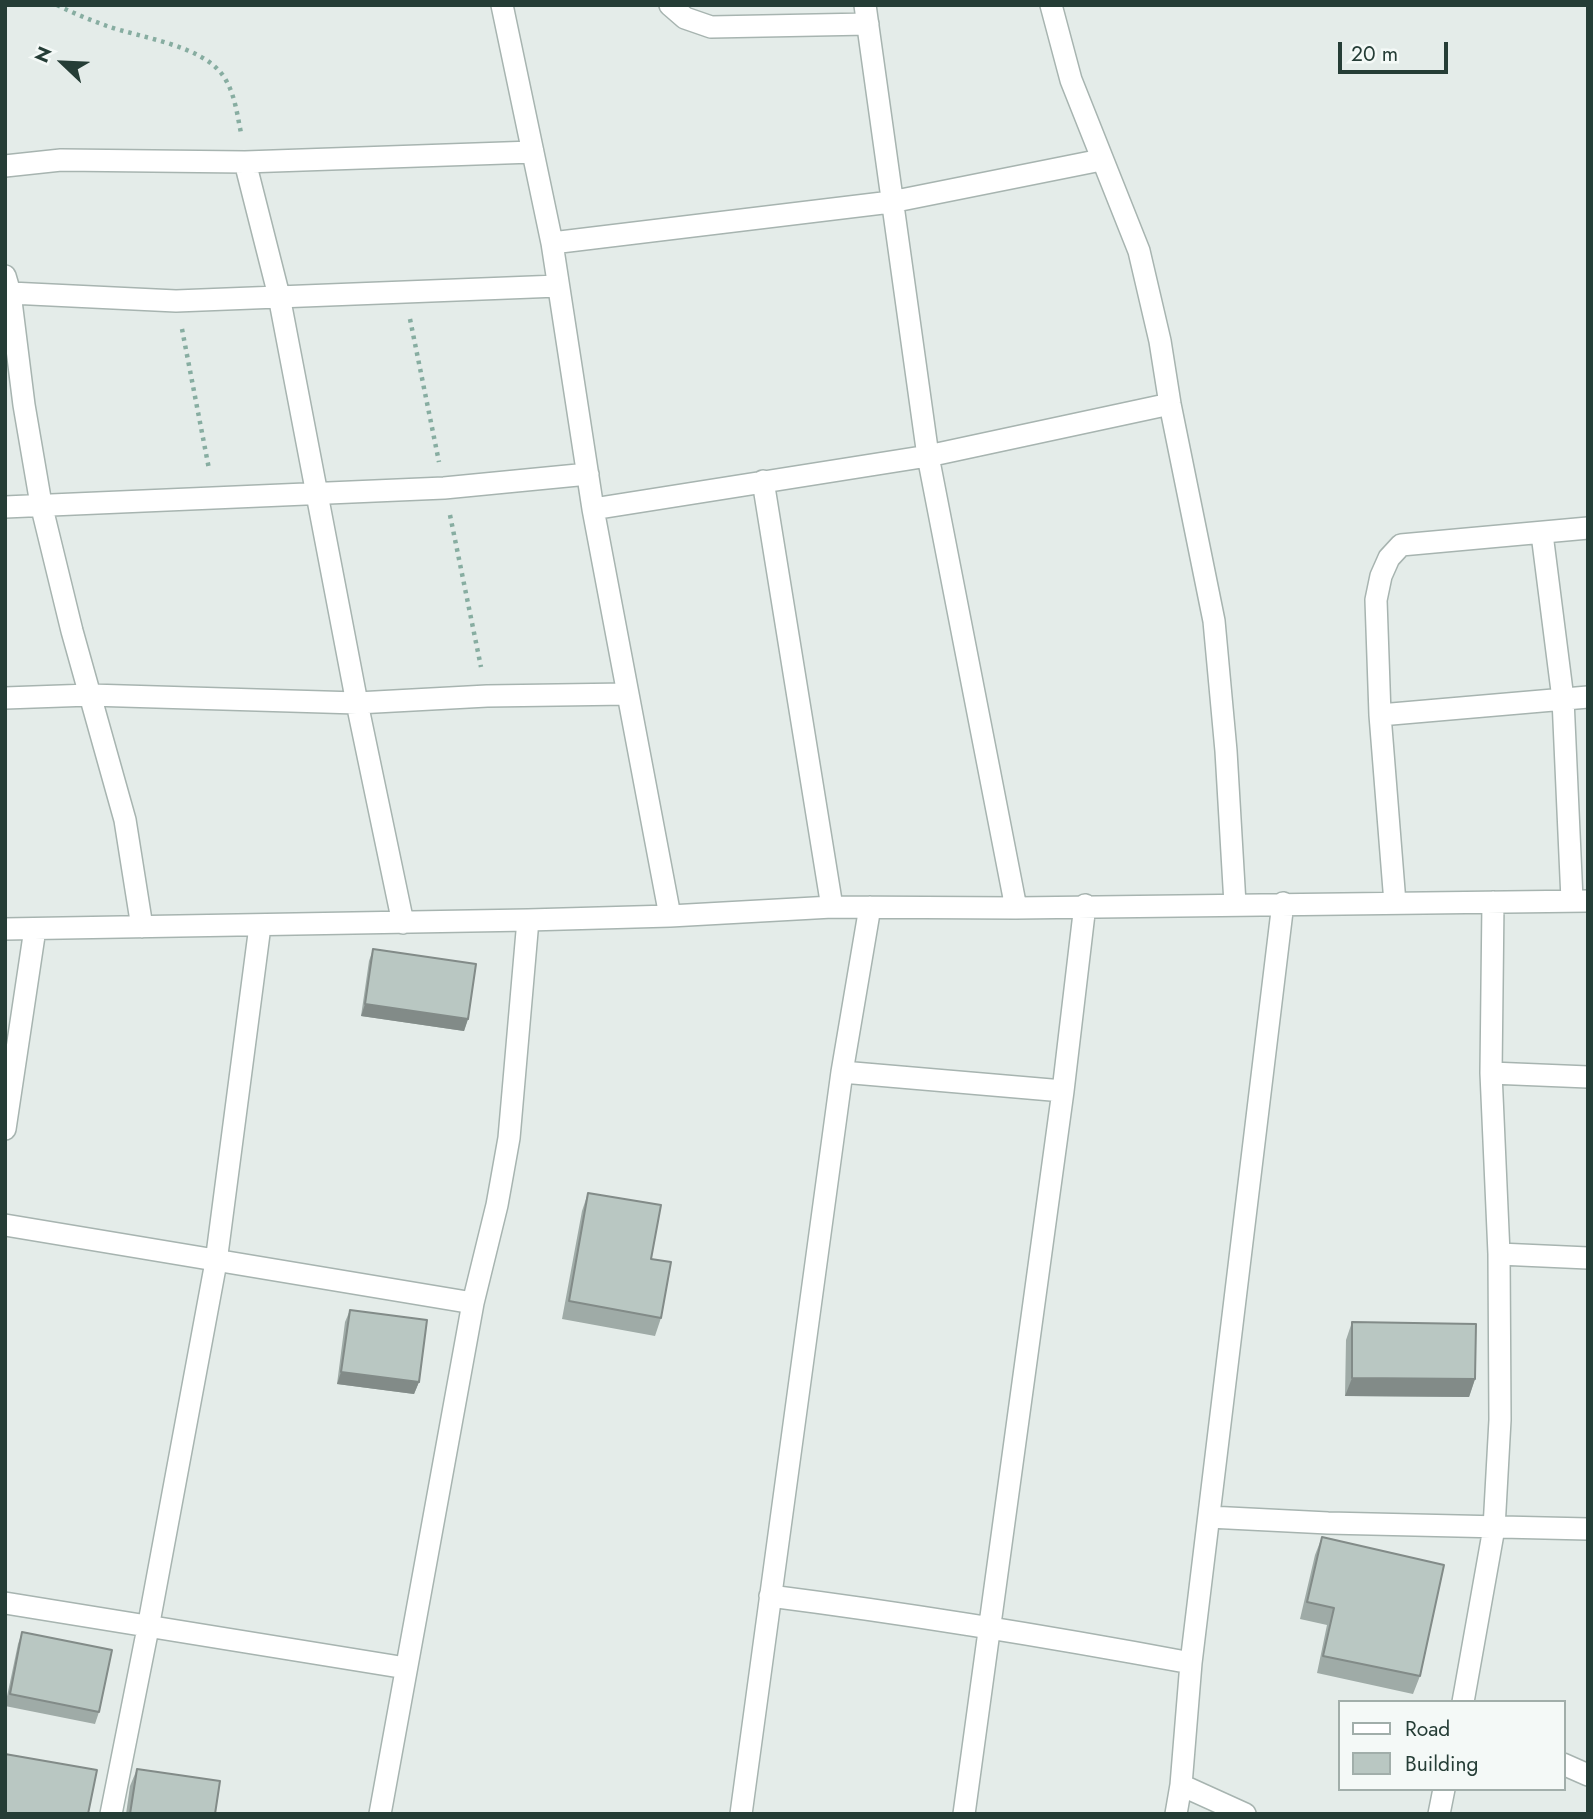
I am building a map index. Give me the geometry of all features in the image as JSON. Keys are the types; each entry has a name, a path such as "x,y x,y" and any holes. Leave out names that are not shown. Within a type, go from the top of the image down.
{"street":[{"path":"502,5 552,243 593,509 670,916"},
{"path":"670,5 685,18 711,27 866,15 928,456 1016,908"},
{"path":"1051,5 1071,80 1139,251 1160,341 1170,404 1214,621 1226,751 1235,904"},
{"path":"5,166 61,160 245,162 533,152"},
{"path":"552,243 891,202 1101,160"},
{"path":"245,162 279,296 357,704 404,923"},
{"path":"142,927 125,820 72,631 41,504 7,287 176,301 558,286"},
{"path":"593,509 928,456 1170,404"},
{"path":"5,507 444,488 588,474"},
{"path":"763,481 832,907"},
{"path":"1395,903 1380,715 1377,600 1381,576 1389,558 1401,545 1588,528"},
{"path":"5,929 670,916 832,907 1016,908 1580,900 1563,699 1542,534"},
{"path":"5,698 90,695 357,704 487,696 628,694"},
{"path":"1380,715 1588,697"},
{"path":"1463,1700 1494,1528 1500,1420 1499,1254 1491,1073 1493,902"},
{"path":"1176,1814 1181,1785 1191,1662 1283,903"},
{"path":"964,1814 1063,1091 1085,905"},
{"path":"741,1814 842,1072 870,907"},
{"path":"380,1814 473,1303 497,1205 509,1138 528,919"},
{"path":"111,1814 216,1262 260,926"},
{"path":"5,1129 35,929"},
{"path":"842,1072 1063,1091"},
{"path":"1491,1073 1588,1077"},
{"path":"5,1225 473,1303"},
{"path":"1499,1254 1588,1258"},
{"path":"1209,1517 1588,1529"},
{"path":"770,1596 873,1609 1191,1662"},
{"path":"5,1603 406,1668"},
{"path":"1565,1765 1588,1775"},
{"path":"1181,1785 1244,1814"},
{"path":"1439,1814 1444,1791"}],"path":[{"path":"57,5 107,26 176,46 208,61 223,76 235,102 245,162"},
{"path":"176,301 214,497"}],"building":[{"path":"373,949 476,964 468,1019 365,1004"},
{"path":"588,1193 661,1205 651,1259 671,1262 661,1318 569,1301"},
{"path":"350,1310 427,1320 419,1382 341,1372"},
{"path":"1352,1322 1476,1324 1475,1379 1352,1378"},
{"path":"1322,1537 1444,1565 1420,1676 1323,1656 1334,1608 1307,1602"},
{"path":"22,1632 112,1650 99,1712 10,1694"},
{"path":"5,1754 97,1770 88,1814 5,1814"},
{"path":"137,1769 220,1781 215,1814 130,1814"}]}
